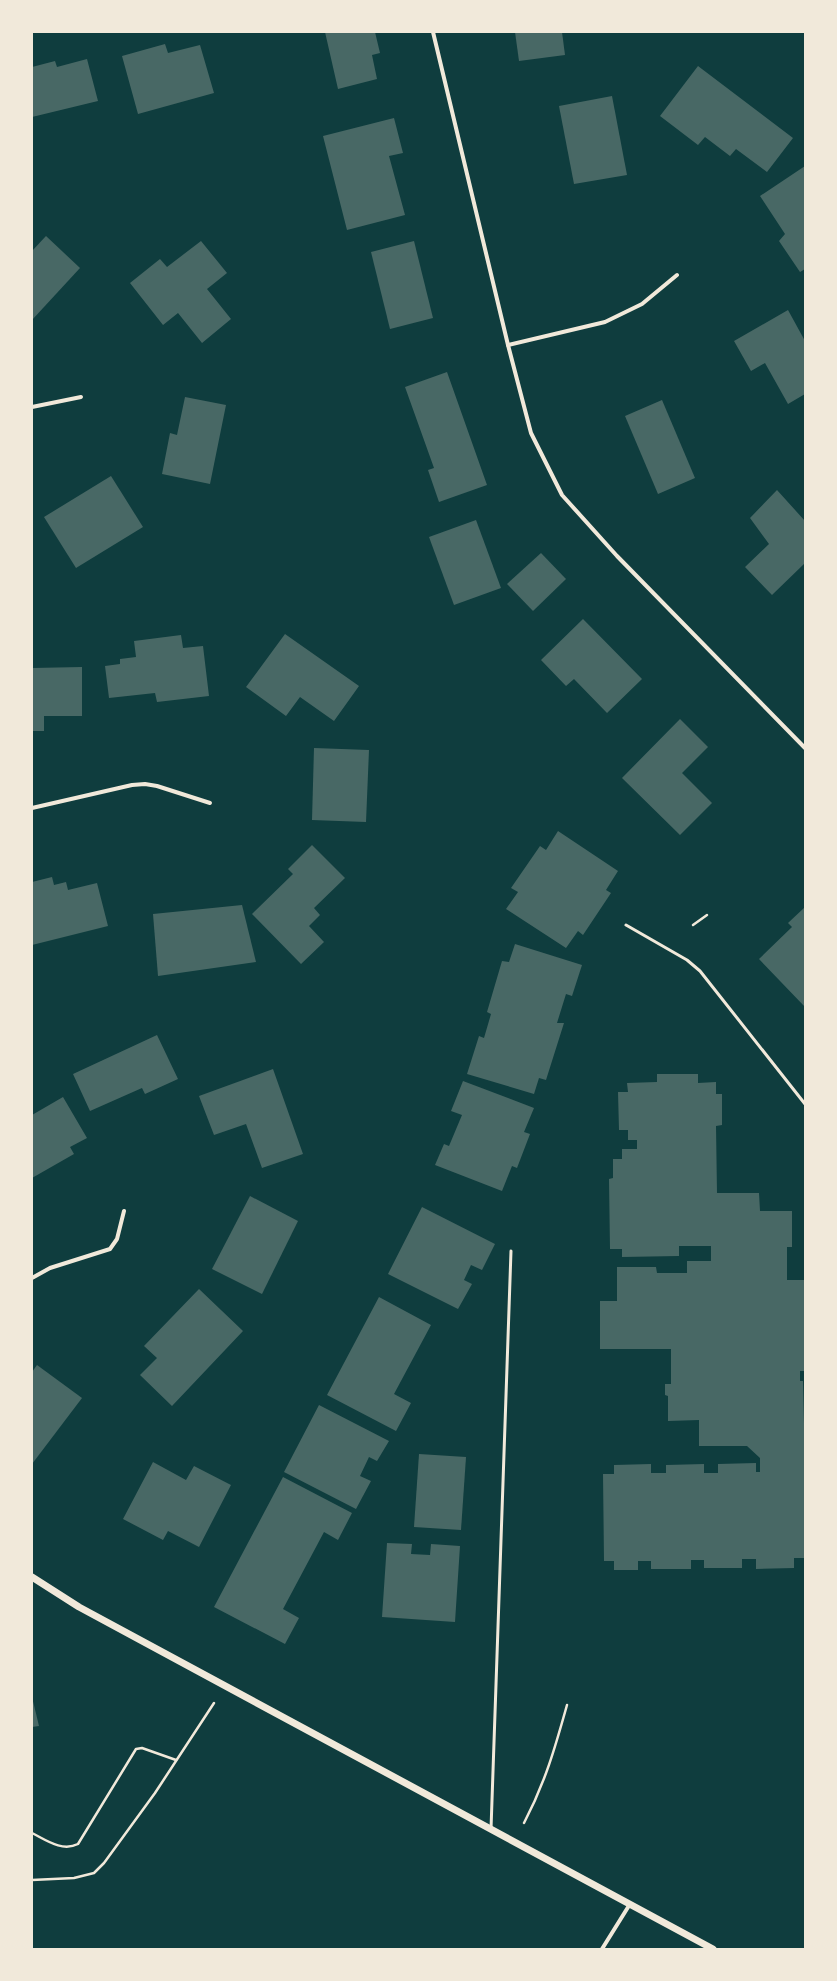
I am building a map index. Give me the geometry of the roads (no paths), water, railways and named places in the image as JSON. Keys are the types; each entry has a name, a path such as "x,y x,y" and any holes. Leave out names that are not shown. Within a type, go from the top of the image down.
{"street":[{"path":"433,32 508,345 531,432 562,495 618,556 805,748"},
{"path":"508,345 605,322 642,304 677,275"},
{"path":"32,407 81,397"},
{"path":"32,808 132,785 145,784 210,803"},
{"path":"32,1278 50,1268 110,1249 117,1239 124,1211"},
{"path":"32,1577 80,1607 713,1949"},
{"path":"602,1949 630,1903"}],"lane":[{"path":"626,925 687,960 700,972 805,1104"},
{"path":"491,1829 511,1251"}]}
